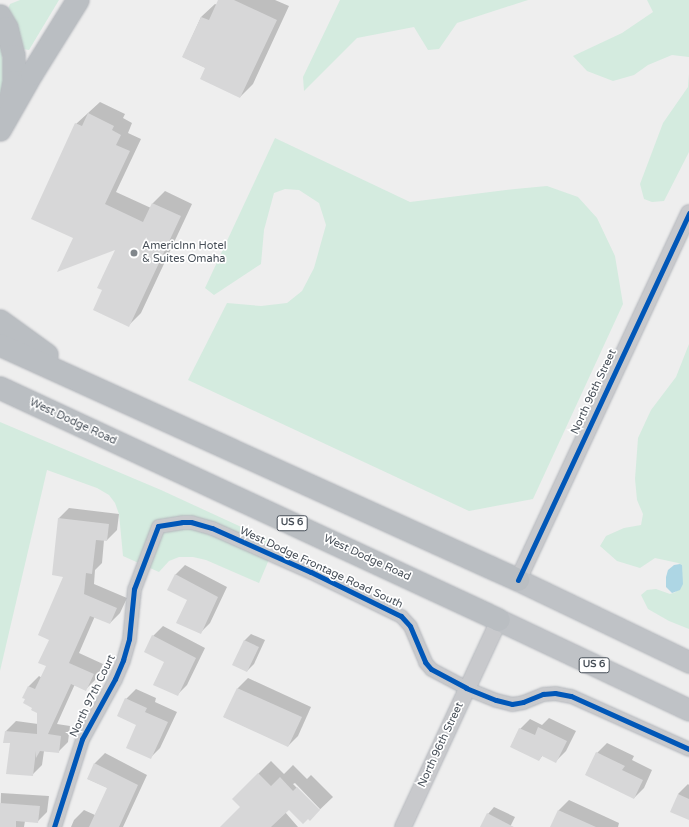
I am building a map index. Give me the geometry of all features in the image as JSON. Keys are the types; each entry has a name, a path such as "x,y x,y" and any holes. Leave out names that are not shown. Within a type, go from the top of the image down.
{"highway":[{"path":"2,123 78,0"},
{"path":"0,16 7,28 14,56 14,82 2,123"},
{"path":"0,321 31,345 102,390"},
{"path":"0,345 518,580 689,662"},
{"name":"West Dodge Road","path":"0,388 689,710"},
{"path":"0,404 84,427"}],"street":[{"name":"North 96th Street","path":"518,580 689,213"},
{"name":"West Dodge Frontage Road South","path":"158,526 191,522 212,528 391,611 407,622 415,636 421,656 431,669 466,688 496,700 512,704 523,702 544,694 555,693 572,696 689,750"},
{"name":"North 97th Court","path":"54,827 82,739 115,679 123,660 129,639 134,589 158,526"},
{"name":"North 96th Street","path":"403,827 466,688 499,620"}],"green space":[{"path":"20,0 59,0 29,50 23,49 8,9 10,4"},
{"path":"340,0 528,0 457,23 439,49 428,50 414,27 357,38 304,91 303,77"},
{"path":"647,0 689,0 689,57 672,55 648,65 634,75 613,81 587,71 573,56 622,33 653,12"},
{"path":"0,41 5,74 0,97"},
{"path":"689,74 689,152 664,201 652,202 644,199 640,184 663,123 688,87"},
{"path":"275,138 410,202 547,186 578,197 597,218 615,256 623,304 533,499 469,511 188,380 227,303 261,306 287,303 302,291 314,268 326,225 319,203 299,190 285,189 274,193 264,230 261,264 214,295 205,288"},
{"path":"689,344 689,629 669,621 648,609 641,595 647,590 656,589 670,594 676,592 682,565 655,558 640,568 617,561 600,546 606,536 624,528 641,525 643,514 637,500 635,479 638,438 651,410 676,377"},
{"path":"0,422 161,490 276,543 259,583 206,560 193,557 179,557 169,561 159,572 123,556 119,514 115,503 109,495 97,488 47,470 0,671"}],"water":[{"path":"674,565 682,565 683,584 680,590 672,593 666,587 666,577 668,570"}],"building":[{"path":"218,0 234,0 277,20 240,98 200,79 205,68 182,57 201,17 209,20"},
{"name":"AmericInn Hotel & Suites Omaha","path":"88,113 114,126 112,130 121,135 116,145 130,151 105,204 143,222 152,203 181,216 129,327 93,310 102,290 97,288 115,250 57,272 73,238 31,219 75,123 82,126"},
{"path":"58,518 109,524 107,541 96,540 92,574 86,573 84,594 117,608 110,624 90,616 69,663 94,674 86,691 71,684 48,734 61,736 59,753 40,751 36,758 36,751 33,776 6,774 10,743 3,743 5,731 37,734 37,713 23,703 25,699 22,698 28,686 35,689 46,666 38,663 49,640 38,635 63,577 52,575"},
{"path":"175,574 218,597 201,634 176,623 187,600 167,590"},
{"path":"152,635 196,658 178,696 153,685 164,662 144,652"},
{"path":"244,640 259,647 247,672 232,665"},
{"path":"237,688 302,717 288,747 223,717"},
{"path":"125,698 147,708 145,712 168,722 151,759 126,748 136,725 117,716"},
{"path":"538,727 567,741 556,763 542,756 539,761 510,747 519,728 535,735"},
{"path":"596,752 625,766 622,770 643,780 634,799 585,775"},
{"path":"94,763 138,785 119,827 89,827 107,788 87,779"},
{"path":"258,773 271,786 280,777 293,791 297,787 320,810 310,821 308,819 303,824 289,810 271,827 220,827 240,807 232,799"},
{"path":"678,794 689,799 689,820 670,812"},
{"path":"0,803 40,806 38,823 16,821 16,827 0,827"},
{"path":"558,810 596,827 550,827"},
{"path":"487,813 514,827 480,827"}],"cycle path":[{"path":"518,580 689,213"},
{"path":"54,827 82,739 115,679 123,660 129,639 134,589 158,526 182,522 191,522 212,528 311,572 401,616 410,626 425,662 431,669 466,688 496,700 512,704 523,702 543,694 555,693 571,696 689,749"}],"place":[{"name":"AmericInn Hotel & Suites Omaha","path":"134,253"}]}
